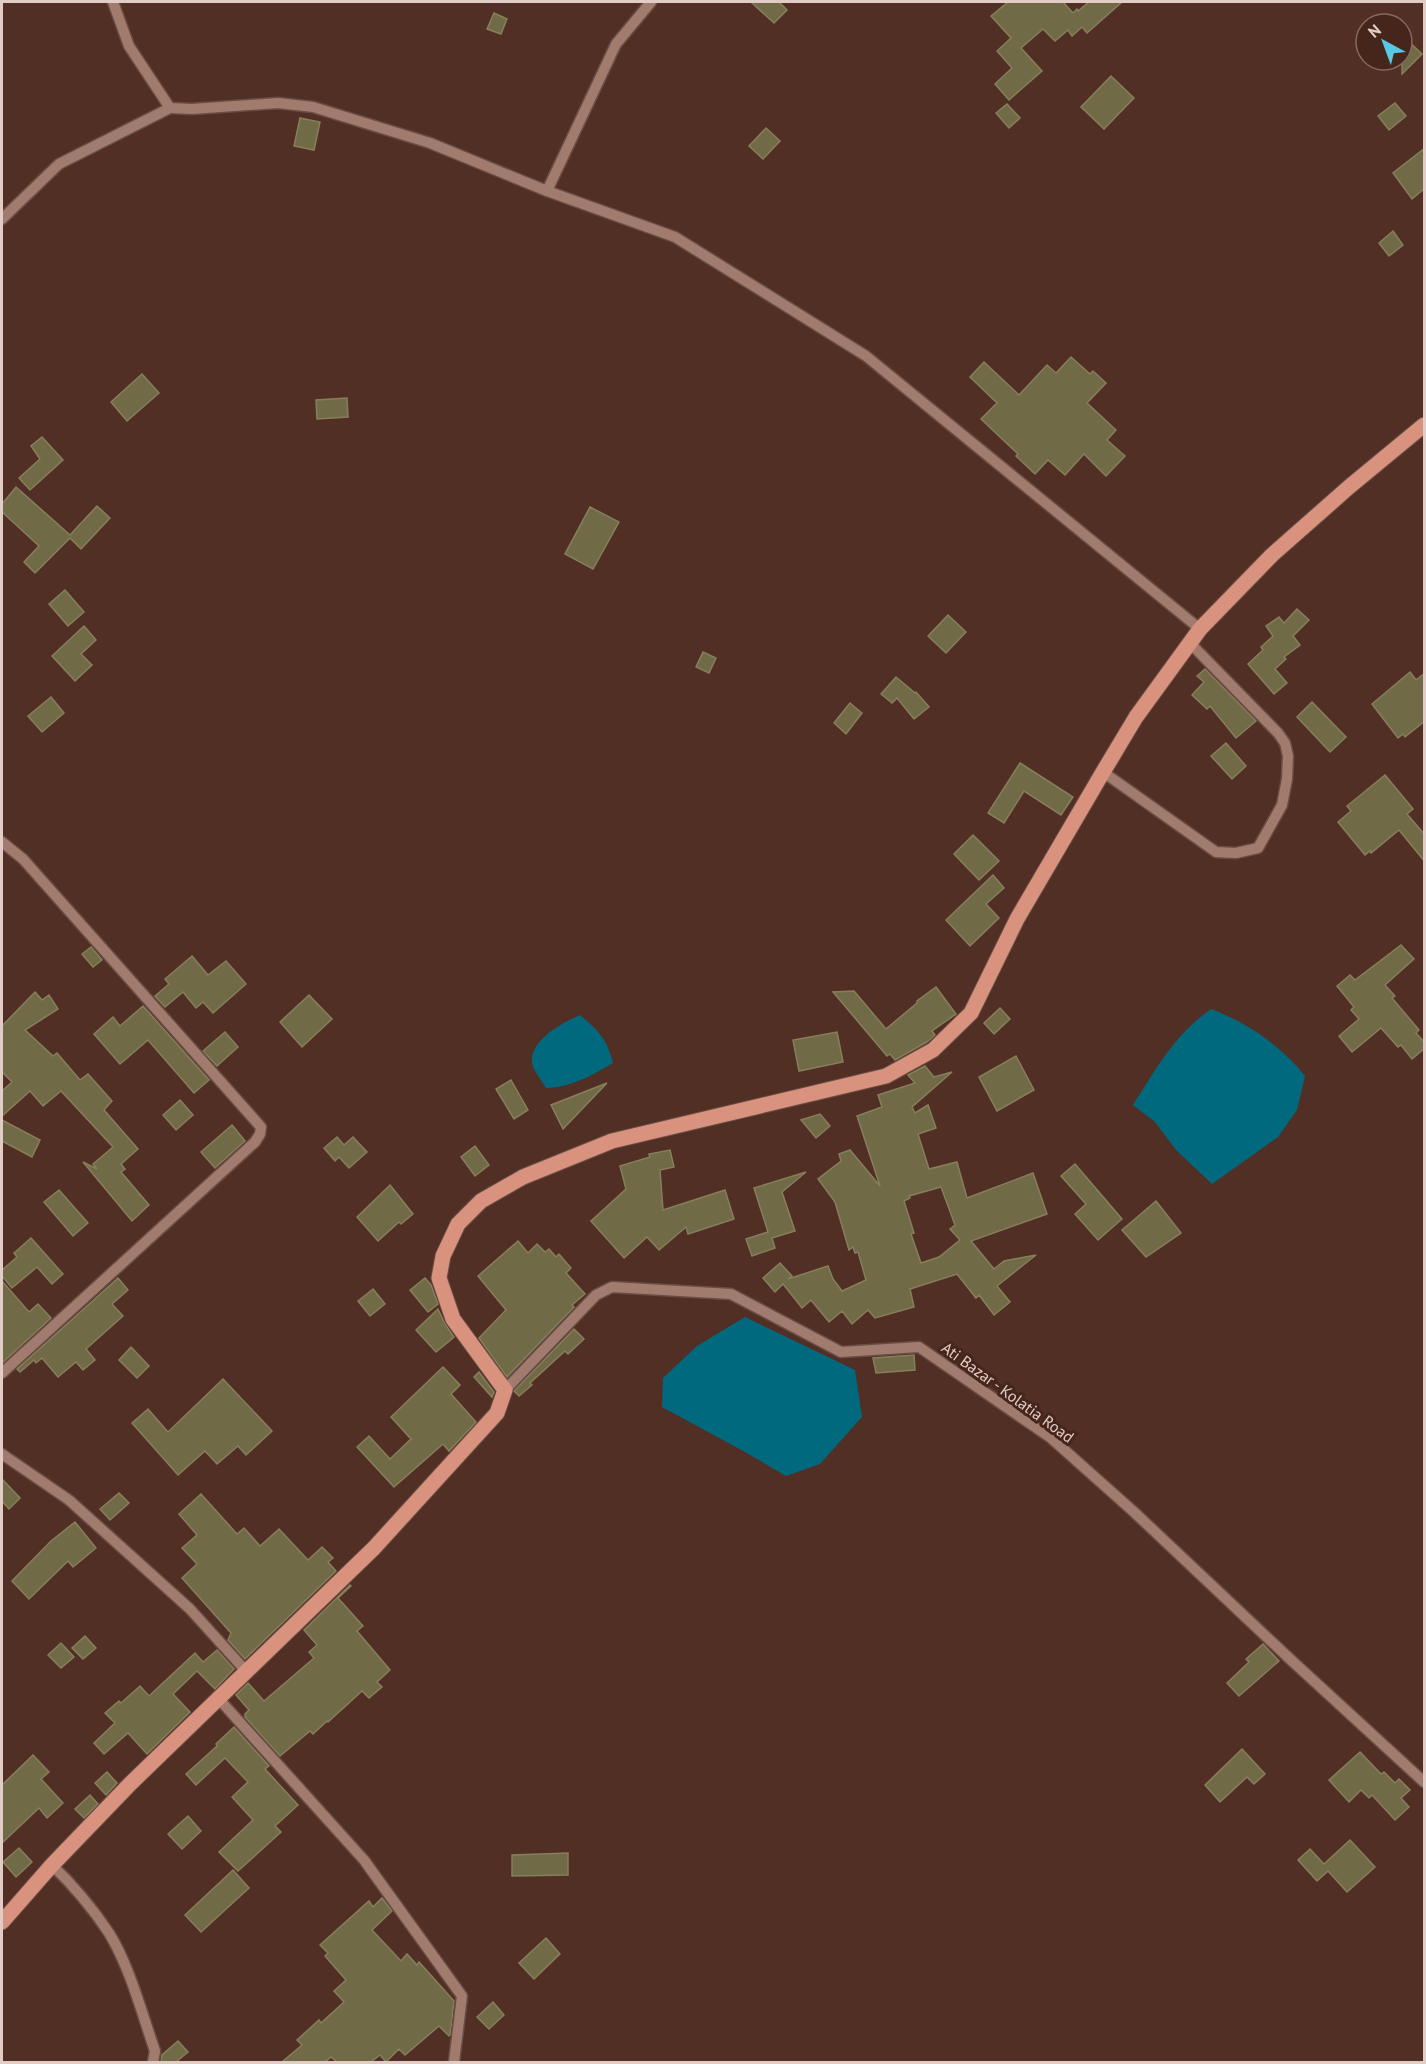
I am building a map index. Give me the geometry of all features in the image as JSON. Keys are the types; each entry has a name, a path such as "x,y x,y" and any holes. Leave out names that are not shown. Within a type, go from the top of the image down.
{"main road":[{"path":"2,1922 52,1866 218,1698 374,1548 497,1413 505,1390 453,1319 439,1278 443,1256 458,1224 481,1201 523,1178 612,1141 886,1076 933,1050 971,1013 1017,919 1103,772 1136,717 1200,629 1272,555 1349,487 1425,425"}],"street":[{"path":"113,2 129,46 170,108"},
{"path":"547,191 616,44 651,2"},
{"path":"2,219 59,164 170,108 192,109 278,103 314,107 430,143 547,191 675,237 866,356 1200,629"},
{"path":"1103,772 1216,852 1236,853 1258,848 1282,805 1287,779 1286,743 1190,643"},
{"path":"2,842 23,859 261,1126 260,1134 255,1142 2,1373"},
{"name":"Ati Bazar - Kolatia Road","path":"505,1390 596,1295 612,1287 731,1294 841,1352 919,1347 1051,1438 1425,1782"},
{"path":"2,1454 69,1500 190,1609 246,1671"},
{"path":"218,1698 364,1860 462,1996 454,2062"},
{"path":"52,1866 70,1883 110,1934 155,2051 153,2062"}],"water":[{"path":"1211,1009 1238,1021 1262,1036 1285,1054 1305,1076 1297,1110 1278,1137 1212,1184 1176,1150 1155,1122 1133,1105 1158,1065 1177,1041 1187,1029"},
{"path":"580,1015 601,1036 608,1047 613,1063 573,1083 546,1088 532,1063 536,1047 549,1033"},
{"path":"745,1317 855,1370 862,1417 820,1464 786,1476 662,1407 663,1378 697,1346"}],"building":[{"path":"751,2 779,2 787,10 774,23"},
{"path":"1008,2 1063,2 1073,13 1089,2 1122,2 1087,33 1082,27 1072,36 1068,30 1055,41 1043,29 1021,48 1042,71 1009,100 995,84 1012,68 997,51 1011,38 991,16"},
{"path":"494,13 507,19 501,34 487,29"},
{"path":"1414,46 1422,54 1414,62"},
{"path":"1111,76 1134,98 1104,129 1081,107"},
{"path":"1395,103 1406,116 1389,130 1378,116"},
{"path":"1007,104 1020,118 1009,128 996,113"},
{"path":"300,118 320,122 314,150 294,146"},
{"path":"766,128 780,141 763,159 749,146"},
{"path":"1425,148 1425,188 1412,199 1393,173"},
{"path":"1393,231 1403,245 1389,256 1379,243"},
{"path":"1071,357 1090,374 1093,371 1106,383 1087,403 1116,430 1107,440 1125,456 1106,476 1084,454 1065,475 1048,460 1035,474 1016,456 1018,454 981,419 997,403 970,377 984,362 1019,395 1047,365 1056,373"},
{"path":"142,374 159,393 127,421 111,402"},
{"path":"347,398 348,417 317,419 316,400"},
{"path":"42,437 63,460 30,490 19,478 40,459 31,446"},
{"path":"16,487 70,535 97,506 110,518 81,549 70,538 35,573 24,562 39,546 2,512 2,504"},
{"path":"590,507 619,522 593,569 565,554"},
{"path":"65,590 84,612 68,626 49,604"},
{"path":"1297,609 1309,620 1293,636 1300,645 1284,657 1286,659 1275,669 1287,683 1274,694 1248,664 1263,650 1261,647 1273,636 1266,626 1279,617 1284,623"},
{"path":"948,615 966,632 946,653 928,636"},
{"path":"84,626 96,640 81,654 92,665 75,681 52,656"},
{"path":"703,652 716,658 709,673 696,667"},
{"path":"1205,669 1256,721 1236,738 1210,706 1207,709 1192,695 1204,682 1197,676"},
{"path":"1410,672 1416,680 1425,673 1425,721 1405,737 1403,734 1398,738 1372,704"},
{"path":"896,677 916,692 929,707 914,719 897,698 892,703 881,694"},
{"path":"51,697 64,713 42,732 28,716"},
{"path":"1312,702 1346,737 1330,752 1297,717"},
{"path":"850,703 862,713 846,734 834,723"},
{"path":"1226,743 1246,766 1232,779 1211,756"},
{"path":"1020,763 1073,797 1061,815 1024,791 1004,823 988,813"},
{"path":"1385,775 1413,809 1407,814 1425,835 1425,862 1399,830 1371,853 1370,851 1365,855 1338,822 1351,811 1347,806"},
{"path":"973,835 999,861 979,880 954,854"},
{"path":"993,875 1004,888 986,904 999,918 970,946 946,920"},
{"path":"1401,945 1414,959 1385,985 1395,996 1392,998 1419,1030 1416,1033 1425,1043 1425,1048 1412,1059 1401,1045 1398,1047 1381,1028 1352,1052 1339,1036 1359,1019 1351,1010 1354,1007 1337,986 1350,975 1355,980"},
{"path":"91,947 102,960 93,967 82,954"},
{"path":"192,956 208,975 226,961 246,984 213,1013 203,1002 196,1008 183,992 165,1007 155,996 169,984 165,979"},
{"path":"936,987 956,1014 932,1031 935,1035 927,1042 895,1060 890,1054 887,1056 833,992 854,991 886,1029"},
{"path":"35,992 42,1000 49,995 58,1009 25,1030 53,1056 57,1053 80,1080 88,1074 112,1101 104,1110 138,1149 121,1164 125,1169 121,1172 149,1205 132,1221 83,1162 97,1169 93,1164 113,1147 61,1091 43,1106 30,1091 2,1116 2,1091 12,1082 2,1072 2,1026"},
{"path":"309,995 332,1019 302,1047 280,1022"},
{"path":"143,1006 209,1080 194,1093 148,1040 120,1064 94,1034 113,1017 120,1026"},
{"path":"1000,1008 1010,1019 994,1034 984,1023"},
{"path":"225,1032 238,1047 217,1066 203,1051"},
{"path":"837,1032 843,1062 799,1071 793,1040"},
{"path":"1016,1056 1034,1090 997,1111 979,1077"},
{"path":"925,1066 934,1077 952,1072 912,1107 915,1113 928,1105 936,1128 918,1134 929,1169 957,1162 967,1198 1033,1173 1047,1214 971,1241 994,1269 1004,1261 1036,1255 997,1286 1010,1302 994,1315 979,1295 976,1298 957,1274 910,1289 914,1307 875,1318 868,1310 852,1324 842,1311 829,1322 811,1300 802,1308 783,1284 775,1292 763,1278 780,1263 792,1276 788,1279 828,1266 833,1279 842,1291 866,1280 858,1252 855,1253 853,1247 849,1250 835,1202 818,1179 841,1161 839,1154 850,1150 880,1186 857,1116 882,1107 878,1095 915,1083 908,1075","holes":["941,1187 955,1225 950,1229 960,1240 939,1257 921,1263 911,1234 914,1233 904,1201 910,1198 909,1196"]},
{"path":"511,1080 528,1110 514,1119 496,1089"},
{"path":"607,1083 563,1129 551,1105"},
{"path":"180,1100 193,1115 176,1130 163,1115"},
{"path":"820,1114 830,1126 816,1138 801,1120"},
{"path":"2,1120 40,1140 32,1157 2,1141"},
{"path":"232,1125 245,1141 215,1168 201,1152"},
{"path":"337,1137 344,1145 353,1137 367,1152 349,1168 339,1157 335,1161 324,1148"},
{"path":"475,1146 489,1165 475,1176 461,1157"},
{"path":"670,1150 674,1167 660,1170 663,1210 725,1190 734,1219 688,1234 686,1227 659,1250 647,1237 624,1258 591,1221 626,1189 620,1166 650,1157 649,1154"},
{"path":"1075,1164 1122,1219 1098,1240 1075,1214 1086,1204 1061,1176"},
{"path":"806,1172 782,1192 795,1231 772,1238 775,1248 752,1256 746,1239 768,1232 754,1188"},
{"path":"390,1185 413,1214 401,1224 399,1222 378,1241 357,1217"},
{"path":"59,1190 88,1223 73,1236 44,1202"},
{"path":"1156,1201 1181,1233 1146,1257 1122,1230"},
{"path":"31,1238 63,1274 52,1284 37,1267 12,1288 2,1276 2,1270 17,1257 14,1253"},
{"path":"518,1241 528,1253 537,1244 545,1252 549,1249 556,1257 559,1254 571,1268 566,1273 585,1294 572,1305 574,1307 507,1377 479,1338 506,1310 478,1276"},
{"path":"118,1278 128,1290 112,1304 123,1316 86,1349 95,1360 83,1370 76,1362 58,1377 42,1358 36,1363 34,1360 20,1372 17,1369"},
{"path":"425,1278 431,1285 438,1304 428,1312 410,1290"},
{"path":"2,1281 29,1312 38,1304 51,1318 2,1363"},
{"path":"373,1289 385,1304 370,1316 358,1301"},
{"path":"438,1309 454,1337 436,1352 416,1330"},
{"path":"574,1329 584,1339 568,1354 565,1351 519,1396 514,1391"},
{"path":"131,1347 149,1366 137,1378 119,1360"},
{"path":"914,1355 915,1370 876,1373 873,1358"},
{"path":"443,1367 460,1385 451,1394 476,1422 449,1451 443,1444 394,1487 357,1447 369,1436 390,1459 411,1439 391,1417"},
{"path":"479,1372 494,1392 492,1397 474,1377"},
{"path":"223,1379 272,1431 246,1455 238,1446 217,1464 205,1451 178,1475 132,1423 148,1409 168,1432"},
{"path":"2,1479 20,1498 9,1509 2,1501"},
{"path":"119,1493 129,1503 110,1520 100,1509"},
{"path":"201,1494 237,1534 244,1528 260,1546 279,1529 308,1560 322,1547 333,1558 328,1562 336,1571 245,1659 228,1640 231,1633 182,1578 197,1564 182,1548 197,1535 179,1514"},
{"path":"75,1522 96,1548 73,1567 68,1561 29,1599 12,1581 51,1541"},
{"path":"350,1585 338,1598 363,1626 357,1631 390,1670 377,1682 382,1687 369,1698 362,1691 313,1734 310,1731 280,1756 245,1717 249,1710 236,1695 248,1683 264,1701 314,1658 309,1652 317,1645 304,1630"},
{"path":"85,1636 96,1648 83,1659 72,1648"},
{"path":"61,1643 74,1657 61,1668 48,1655"},
{"path":"1263,1644 1279,1661 1239,1696 1227,1683 1249,1662 1246,1659"},
{"path":"217,1650 234,1669 215,1689 197,1671 173,1694 190,1712 147,1754 128,1733 104,1754 94,1743 115,1723 105,1713 119,1701 121,1703 140,1686 149,1696 195,1653 203,1662"},
{"path":"234,1727 269,1766 265,1769 298,1805 275,1826 281,1832 238,1871 219,1852 253,1820 232,1797 248,1782 225,1758 196,1785 186,1774"},
{"path":"1242,1749 1265,1774 1254,1784 1247,1777 1220,1802 1205,1785"},
{"path":"1360,1752 1381,1774 1384,1772 1395,1783 1399,1779 1410,1790 1401,1798 1409,1807 1395,1820 1372,1795 1369,1798 1361,1790 1349,1802 1329,1780"},
{"path":"33,1755 49,1772 41,1779 63,1803 47,1818 39,1808 2,1843 2,1785"},
{"path":"107,1772 117,1783 106,1795 95,1783"},
{"path":"90,1795 98,1804 84,1818 75,1809"},
{"path":"188,1816 201,1831 182,1849 168,1834"},
{"path":"1350,1840 1375,1867 1347,1892 1328,1871 1317,1881 1298,1860 1310,1849 1324,1864"},
{"path":"19,1848 32,1862 16,1877 3,1862"},
{"path":"568,1853 568,1875 512,1876 512,1855"},
{"path":"233,1870 249,1888 201,1932 185,1915"},
{"path":"382,1898 392,1911 372,1930 401,1961 407,1954 417,1965 419,1962 454,2001 450,2035 439,2026 405,2055 399,2049 386,2062 380,2055 371,2062 337,2062 331,2057 325,2062 282,2062 302,2045 297,2040 319,2020 321,2023 344,2002 334,1991 346,1980 325,1956 328,1953 320,1945 369,1901 373,1907"},
{"path":"546,1938 560,1954 534,1979 519,1963"},
{"path":"493,2002 504,2015 489,2029 477,2017"},
{"path":"178,2041 188,2052 176,2062 161,2062 162,2055"}]}
